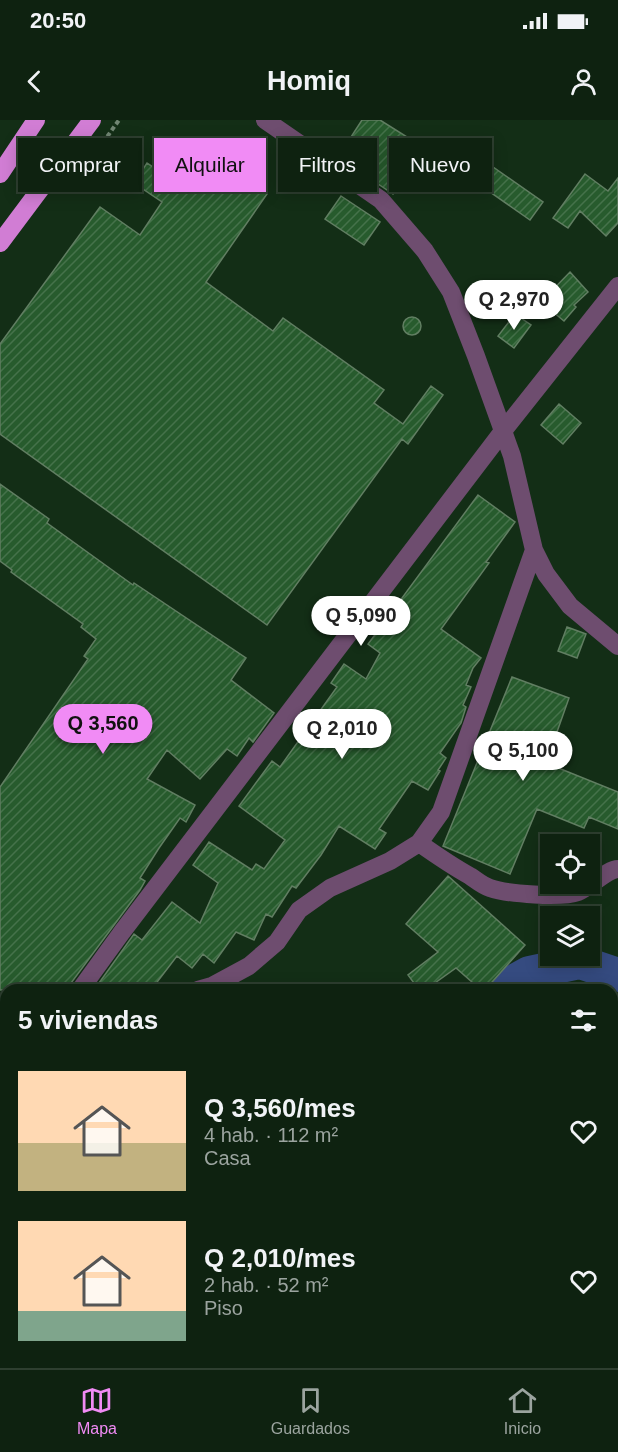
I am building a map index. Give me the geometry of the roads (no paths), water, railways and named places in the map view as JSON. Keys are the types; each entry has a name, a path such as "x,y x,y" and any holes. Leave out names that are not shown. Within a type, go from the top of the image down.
{"highway":[{"path":"0,174 36,120"},
{"path":"0,243 92,120"}],"street":[{"path":"265,120 381,200 424,251 451,292 503,431 512,456 534,550 546,574 570,606 610,634 618,646"},
{"path":"84,984 503,431 618,286"},
{"path":"217,984 249,966 277,942 299,910 330,888 390,861 419,843 441,812 534,550"},
{"path":"419,843 490,888 515,892 550,895 577,893 613,869 618,869"}],"waterway":[{"path":"510,984 529,973 580,962 618,975"}]}
